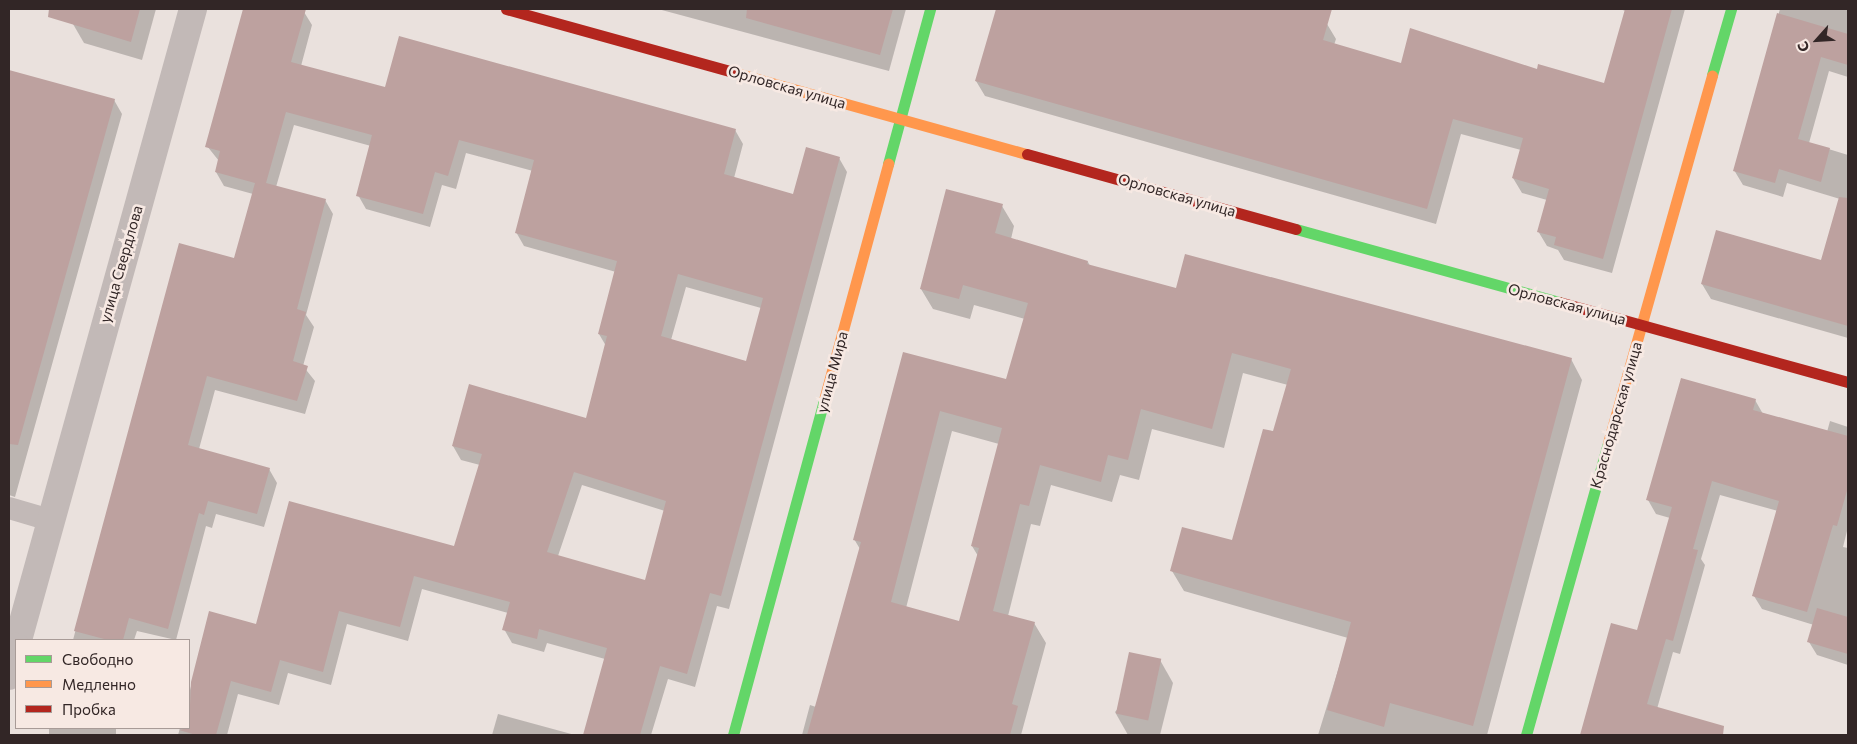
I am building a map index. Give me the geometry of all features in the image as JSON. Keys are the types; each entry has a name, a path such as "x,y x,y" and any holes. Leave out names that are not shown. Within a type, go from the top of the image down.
{"street":[{"name":"улица Свердлова","path":"18,639 193,9"},
{"name":"Орловская улица","path":"506,9 1848,382"},
{"name":"улица Мира","path":"733,735 930,9"},
{"name":"Краснодарская улица","path":"1526,735 1731,9"},
{"path":"9,676 15,651"}],"lane":[{"path":"9,508 50,520"}],"building":[{"path":"49,9 140,9 131,42 48,17"},
{"path":"243,9 306,9 291,62 385,87 399,36 736,129 724,174 793,194 806,147 840,157 721,596 710,593 687,674 660,666 640,735 583,735 607,648 539,629 537,639 502,630 510,602 414,576 400,627 339,611 323,672 280,660 271,692 231,681 216,735 196,735 179,730 190,729 191,682 209,611 256,624 289,501 454,546 482,454 452,446 469,384 586,418 607,336 598,334 617,261 515,233 534,160 459,140 448,176 435,172 423,214 356,196 372,135 286,112 266,183 326,199 297,309 306,312 293,361 308,366 297,401 207,376 188,445 270,468 257,514 208,501 204,515 199,513 168,629 129,618 123,639 104,639 74,631 179,243 234,258 255,183 215,172 220,151 205,147","holes":["678,274 763,298 746,361 661,336","574,472 666,501 645,580 547,552"]},
{"path":"747,9 893,9 880,55 746,18"},
{"path":"996,9 1332,9 1323,40 1401,63 1410,28 1537,69 1538,64 1604,83 1625,9 1672,9 1603,259 1554,245 1556,237 1537,232 1549,189 1512,178 1523,138 1453,119 1427,209 975,81"},
{"path":"1777,13 1848,34 1848,65 1821,57 1798,139 1830,148 1821,182 1779,169 1775,183 1733,171"},
{"path":"9,70 115,99 18,445 9,444"},
{"path":"946,189 1003,204 995,233 1088,261 1087,264 1176,288 1185,254 1572,358 1473,726 1390,703 1384,727 1327,710 1351,622 1170,571 1182,527 1232,540 1263,429 1273,431 1291,369 1232,353 1212,429 1141,409 1128,460 1108,455 1101,482 1040,465 1029,506 1020,504 993,611 1035,622 1012,704 1018,706 1010,735 807,735 861,542 853,540 903,352 1006,379 1028,303 963,285 959,299 920,289","holes":["940,411 1002,428 971,546 979,548 959,621 891,602"]},
{"path":"1839,197 1848,198 1848,326 1701,284 1716,230 1821,260"},
{"path":"1681,378 1756,399 1753,410 1848,436 1848,487 1837,526 1833,525 1807,612 1752,596 1779,501 1712,481 1693,549 1698,550 1673,641 1666,639 1647,704 1724,726 1723,735 1580,735 1611,623 1637,630 1672,507 1646,500"},
{"path":"1817,608 1848,617 1848,654 1807,642"},
{"path":"1129,652 1161,659 1148,720 1116,714"}],"traffic: fast":[{"path":"888,164 930,9"},
{"path":"1712,75 1731,9"},
{"path":"1296,229 1559,302"},
{"path":"733,735 824,400"},
{"path":"1526,735 1608,443"}],"traffic: slow":[{"path":"736,73 1027,154"},
{"path":"1608,443 1712,75"},
{"path":"824,400 888,164"}],"traffic: jam":[{"path":"506,9 736,73"},
{"path":"1027,154 1296,229"},
{"path":"1559,302 1848,382"}]}
